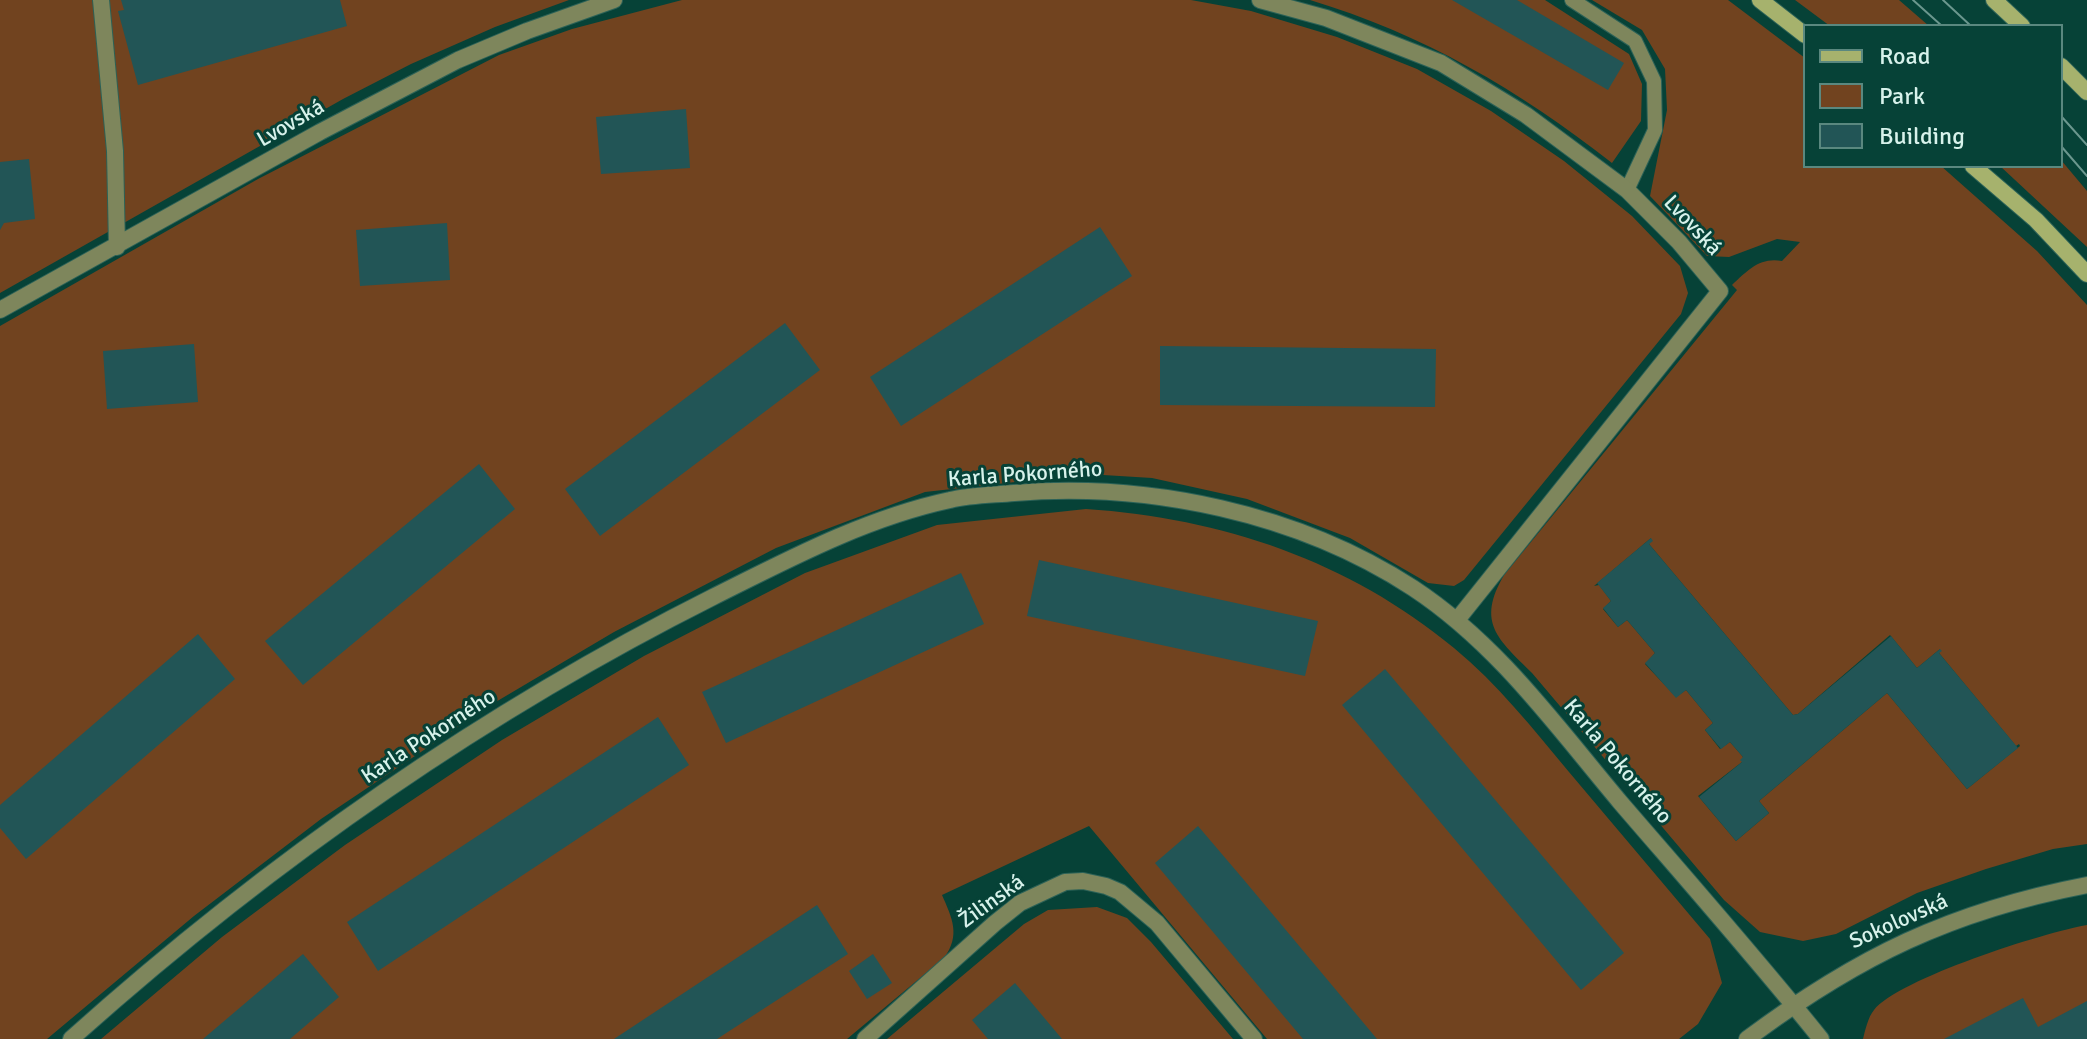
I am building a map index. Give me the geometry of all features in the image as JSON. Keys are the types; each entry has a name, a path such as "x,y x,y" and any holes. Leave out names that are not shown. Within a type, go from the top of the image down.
{"street":[{"path":"101,0 115,151 117,247"},
{"name":"Lvovská","path":"0,310 320,132 458,60 593,4 614,0"},
{"name":"Lvovská","path":"1260,0 1340,23 1441,63 1526,115 1627,190 1679,242 1720,291 1457,620"},
{"path":"1760,0 1803,33"},
{"path":"1994,0 2020,24"},
{"path":"2063,68 2087,92"},
{"path":"1975,168 2036,220 2087,274"},
{"name":"Karla Pokorného","path":"71,1039 224,909 451,746 612,650 840,535 920,507 957,498 1049,490 1115,491 1174,499 1247,516 1362,558 1411,587 1457,620 1522,683 1821,1039"},
{"name":"Žilinská","path":"865,1039 1020,903 1065,882 1083,881 1106,886 1141,908 1254,1039"},
{"name":"Sokolovská","path":"1747,1039 1793,1005 1858,964 1934,928 1993,908 2087,885"}],"lane":[{"path":"1572,0 1635,41 1654,81 1655,130 1627,190"}],"green space":[{"path":"0,0 569,0 495,27 411,64 343,99 0,293"},
{"path":"682,0 1191,0 1251,11 1337,37 1417,69 1491,111 1564,161 1632,216 1680,266 1688,293 1681,314 1464,580 1454,586 1428,583 1350,538 1247,499 1152,478 1087,474 925,492 776,548 614,632 494,703 321,819 194,916 47,1039 0,1039 0,326 258,179 499,55 572,29"},
{"path":"1310,0 1545,0 1629,54 1642,84 1641,121 1612,163 1505,88 1431,47"},
{"path":"1592,0 1728,0 1803,56 1803,168 1943,168 2037,251 2087,305 2087,844 2053,849 1986,869 1917,893 1836,934 1803,941 1760,932 1724,900 1532,673 1509,650 1495,629 1492,618 1492,606 1504,575 1737,290 1732,285 1761,263 1782,261 1800,242 1777,239 1729,257 1707,256 1650,196 1667,110 1665,69 1642,30","holes":["1651,538 1649,544 1793,715 1798,714 1890,635 1917,668 1940,649 1939,653 2016,746 2020,746 1967,789 1887,693 1759,801 1769,813 1736,841 1698,796 1742,762 1743,757 1730,742 1720,749 1705,730 1713,723 1686,690 1676,697 1645,664 1655,653 1627,620 1618,627 1603,609 1611,601 1599,585 1594,586"]},
{"path":"1795,0 1899,0 1927,24 1827,24"},
{"path":"2063,162 2087,191 2087,247 2002,168 2063,168"},
{"path":"1086,509 1186,522 1282,549 1371,591 1414,617 1454,648 1514,707 1710,939 1722,983 1698,1024 1679,1039 1267,1039 1089,826 942,895 953,926 952,942 944,958 847,1039 101,1039 222,937 345,845 502,740 644,656 805,573 937,525"},
{"path":"1097,907 1127,918 1233,1039 887,1039 1024,924 1048,910"},
{"path":"2087,925 2087,1039 1863,1039 1874,1010 1912,985 1974,958"}],"building":[{"path":"121,0 340,0 347,26 138,85 118,11 124,10"},
{"path":"1452,0 1517,0 1624,63 1608,90"},
{"path":"686,109 690,168 601,174 596,117"},
{"path":"29,159 35,219 4,223 0,230 0,162"},
{"path":"447,223 450,280 360,286 356,230"},
{"path":"1100,227 1132,276 901,426 870,377"},
{"path":"785,323 820,370 600,536 565,489"},
{"path":"194,344 198,402 107,409 103,351"},
{"path":"1160,346 1436,349 1435,407 1160,405"},
{"path":"479,464 515,509 303,685 265,641"},
{"path":"1651,538 1653,541 1649,544 1793,715 1891,636 1917,668 1940,649 1942,651 1939,653 2018,748 1967,789 1887,693 1759,801 1769,813 1736,841 1699,797 1742,762 1743,757 1730,742 1721,749 1705,730 1713,723 1686,690 1676,698 1645,663 1655,653 1627,620 1618,627 1603,608 1611,601 1597,583"},
{"path":"1039,560 1318,621 1305,676 1027,616"},
{"path":"961,573 984,624 726,743 702,692"},
{"path":"198,634 235,679 26,859 0,828 0,805"},
{"path":"1385,669 1624,953 1581,990 1342,705"},
{"path":"658,717 689,765 378,971 347,922"},
{"path":"1198,826 1377,1039 1303,1039 1155,863"},
{"path":"817,905 848,954 717,1039 614,1039"},
{"path":"303,954 339,997 290,1039 203,1039"},
{"path":"873,954 892,983 867,999 849,971"},
{"path":"1015,983 1062,1039 988,1039 972,1020"},
{"path":"2023,998 2038,1027 2087,1001 2087,1039 1944,1039"}],"tram line":[{"path":"1913,0 1940,24"},
{"path":"1943,0 1969,24"},
{"path":"2063,118 2087,145"},
{"path":"2063,148 2087,176"}]}
